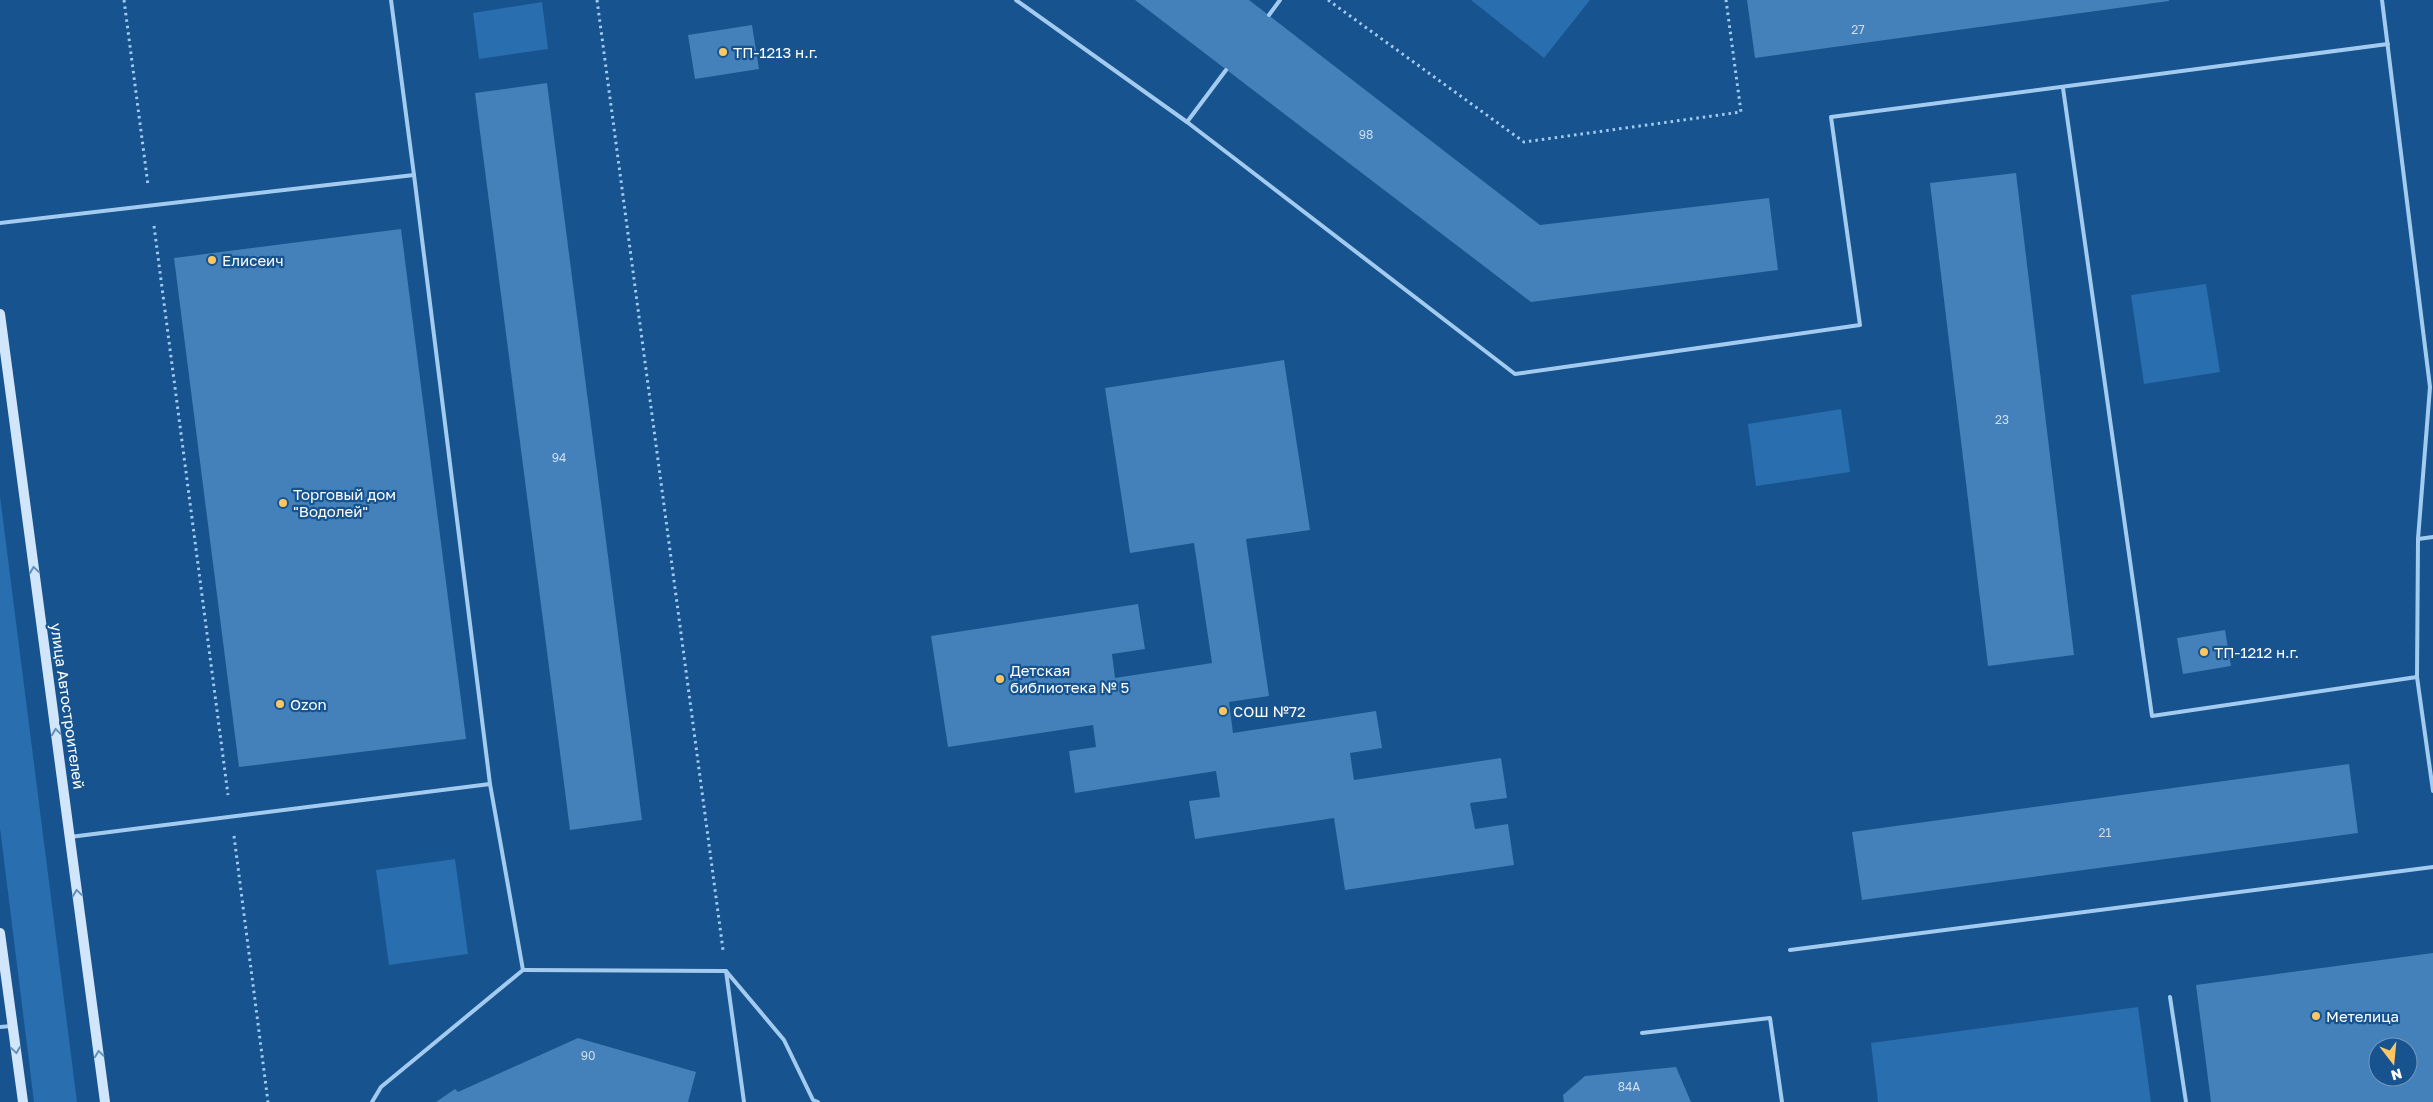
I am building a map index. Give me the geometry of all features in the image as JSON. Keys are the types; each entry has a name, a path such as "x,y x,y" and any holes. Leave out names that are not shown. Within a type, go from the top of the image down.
{"main road":[{"name":"улица Автостроителей","path":"0,314 105,1102"},
{"path":"0,933 23,1102"}],"lane":[{"path":"391,0 490,784 523,970"},
{"path":"1016,0 1187,122 1515,374 1860,325 1831,117 2388,44"},
{"path":"1269,15 1280,0"},
{"path":"2382,0 2430,387 2418,539 2417,677 2433,791"},
{"path":"1187,122 1226,70"},
{"path":"2063,88 2152,716 2417,677"},
{"path":"0,223 414,175"},
{"path":"2418,539 2433,537"},
{"path":"70,837 490,784"},
{"path":"1790,950 2433,867"},
{"path":"372,1102 381,1087 523,970 726,971 784,1040 813,1100 818,1102"},
{"path":"726,971 744,1102"},
{"path":"2170,997 2186,1102"},
{"path":"1642,1033 1770,1018 1782,1102"},
{"path":"0,1027 12,1026"}],"path":[{"path":"124,0 268,1102"},
{"path":"597,0 726,971"},
{"path":"1328,0 1524,142 1741,112 1726,0"}],"shaded area":[{"path":"1471,0 1590,0 1544,58"},
{"path":"542,2 548,49 479,59 473,13"},
{"path":"2206,284 2220,372 2144,384 2131,295"},
{"path":"1841,409 1850,472 1756,486 1748,424"},
{"path":"0,496 77,1102 34,1102 0,828"},
{"path":"455,859 468,954 389,965 376,870"},
{"path":"2138,1007 2151,1102 1878,1102 1871,1043"}],"building":[{"path":"1135,0 1249,0 1540,225 1769,198 1778,270 1531,302"},
{"path":"1747,0 2169,0 2169,1 1755,58"},
{"name":"ТП-1213 н.г.","path":"752,25 759,69 695,79 688,35"},
{"path":"547,83 642,820 570,830 475,93"},
{"path":"2016,173 2074,655 1988,666 1930,183"},
{"name":"Торговый дом \"Водолей\"","path":"401,229 466,739 239,767 174,258"},
{"path":"1284,360 1310,530 1246,539 1269,696 1229,702 1233,733 1376,711 1382,748 1350,753 1354,780 1501,758 1507,798 1470,803 1475,829 1508,824 1514,865 1345,890 1334,818 1195,839 1189,801 1220,797 1216,771 1075,793 1069,751 1096,747 1093,725 948,747 931,636 1138,604 1145,649 1112,654 1115,678 1212,663 1194,543 1130,553 1105,388"},
{"name":"ТП-1212 н.г.","path":"2225,630 2231,666 2183,674 2177,638"},
{"path":"2349,764 2358,833 1862,900 1852,832"},
{"name":"Метелица","path":"2433,953 2433,1102 2211,1102 2196,985"},
{"path":"578,1038 696,1072 688,1102 436,1102 455,1089 458,1092"},
{"path":"1676,1067 1691,1102 1564,1102 1563,1095 1585,1076"}],"place":[{"name":"ТП-1213 н.г.","path":"723,52"},
{"name":"Елисеич","path":"212,260"},
{"name":"Торговый дом \"Водолей\"","path":"283,503"},
{"name":"ТП-1212 н.г.","path":"2204,652"},
{"name":"Детская библиотека № 5","path":"1000,679"},
{"name":"Ozon","path":"280,704"},
{"name":"СОШ №72","path":"1223,711"},
{"name":"Метелица","path":"2316,1016"}]}
